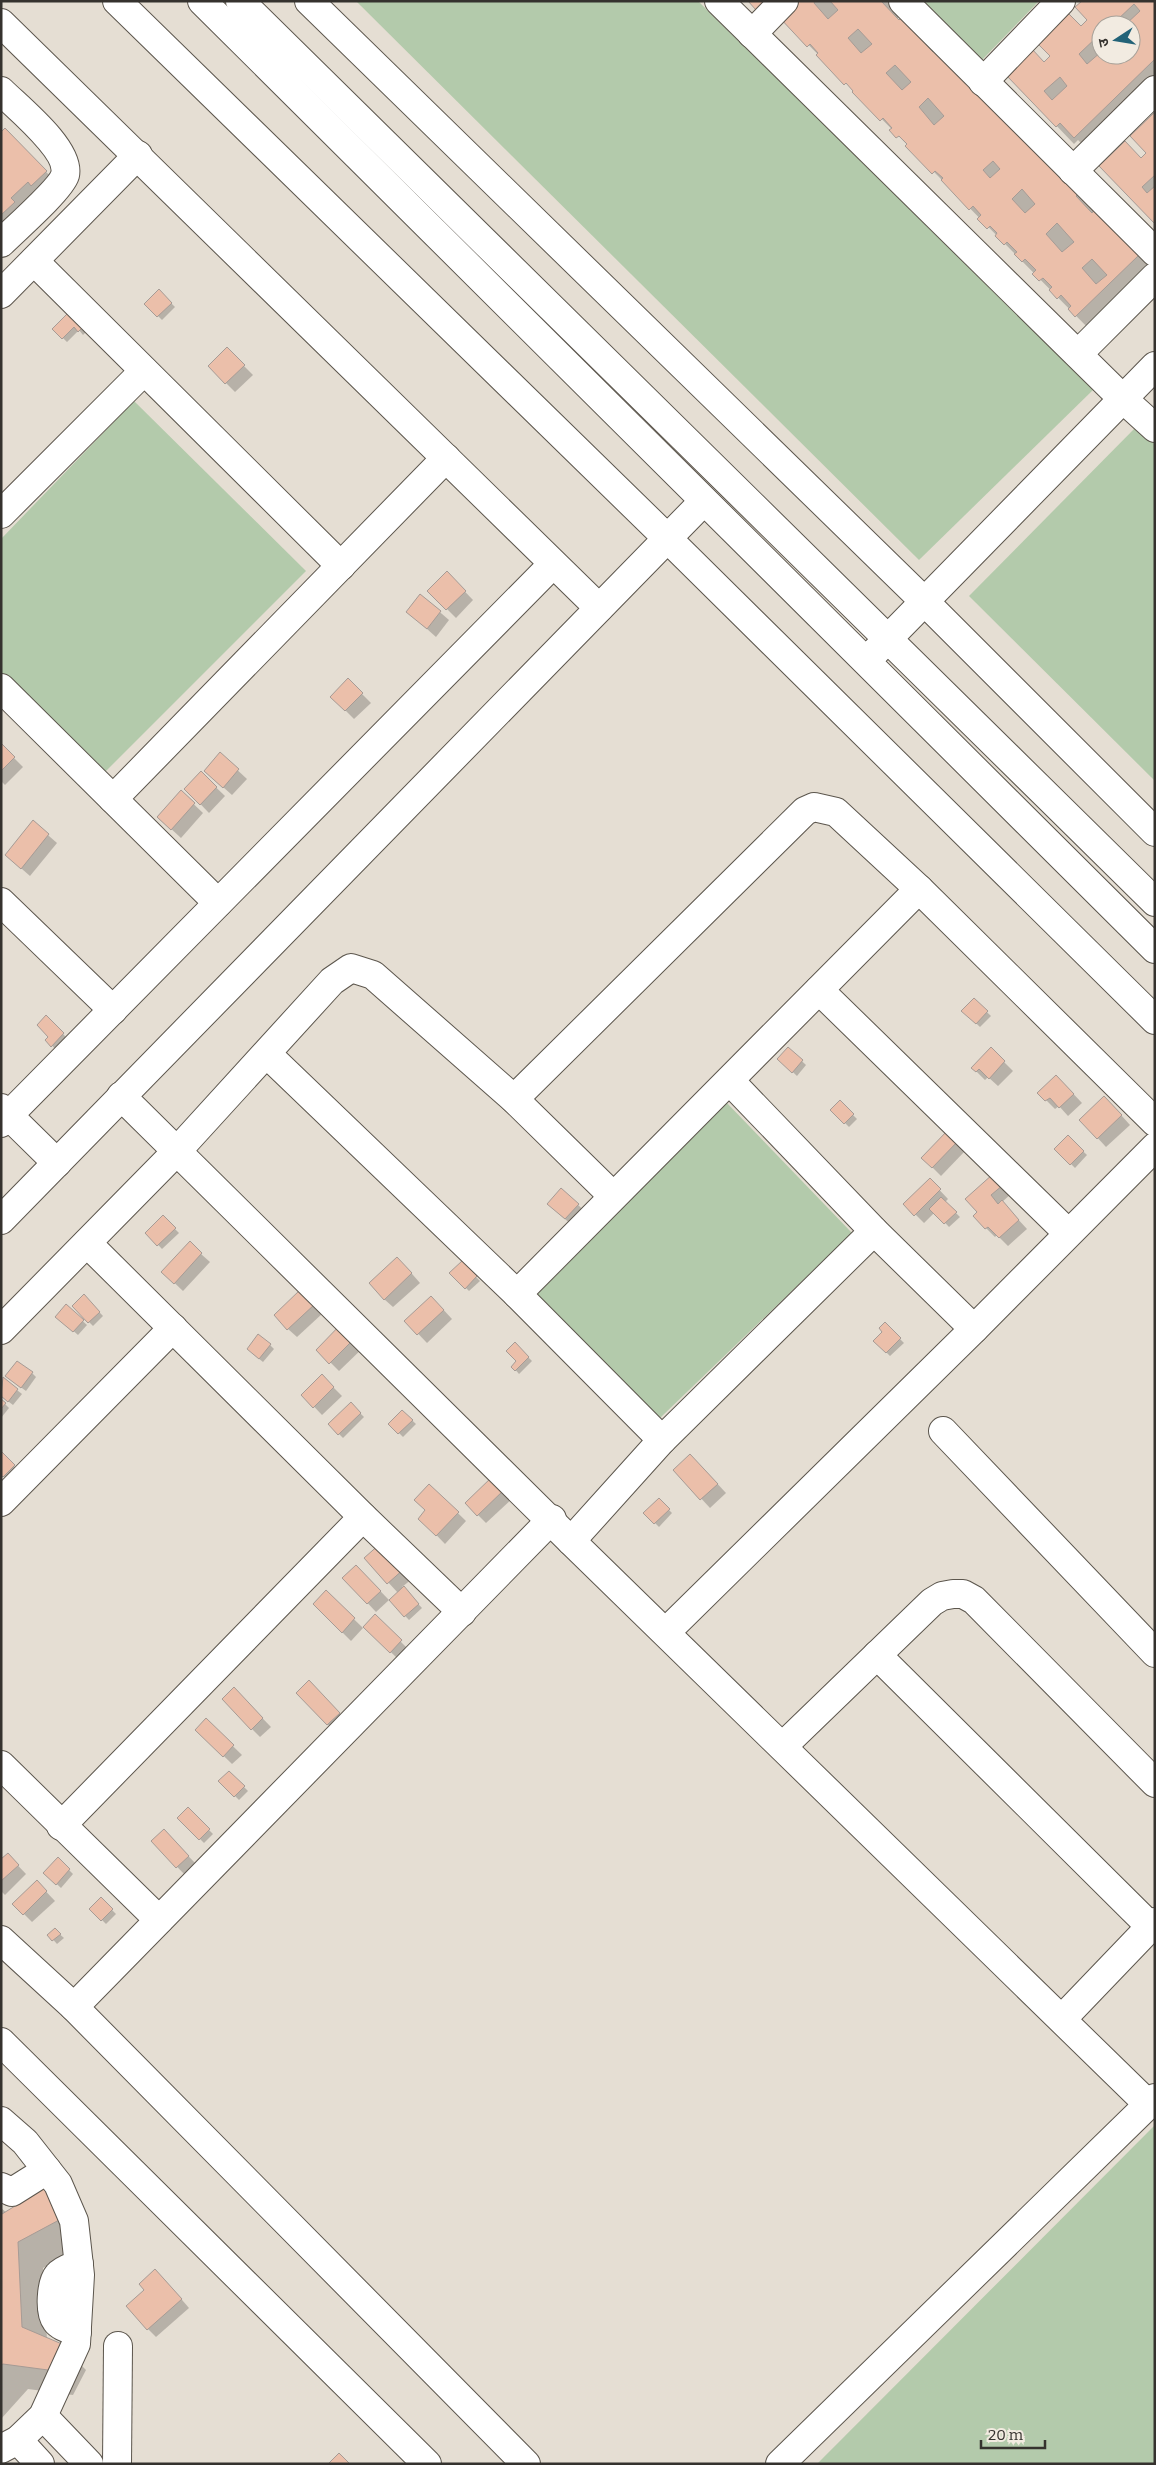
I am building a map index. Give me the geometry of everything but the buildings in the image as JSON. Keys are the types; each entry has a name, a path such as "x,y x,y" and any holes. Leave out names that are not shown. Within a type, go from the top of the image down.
{"street":[{"path":"117,1 667,538 1155,1020"},
{"path":"202,1 703,502 1155,949"},
{"path":"240,1 1155,902"},
{"path":"309,1 924,601 1155,832"},
{"path":"719,1 1123,399 1155,428"},
{"path":"752,34 784,1"},
{"path":"903,1 1155,252"},
{"path":"984,82 1061,1"},
{"path":"1,24 138,155 599,608"},
{"path":"1073,171 1155,90"},
{"path":"1,243 56,188 65,176 65,162 58,149 4,99"},
{"path":"1,294 138,155"},
{"path":"34,261 341,566"},
{"path":"1078,354 1155,276"},
{"path":"865,662 1155,366"},
{"path":"1,514 144,371"},
{"path":"113,798 446,458"},
{"path":"1,1220 703,502"},
{"path":"57,1163 4,1115 113,1010 553,564"},
{"path":"1,688 218,903"},
{"path":"514,1099 805,811 814,806 836,812 919,889 1155,1122"},
{"path":"517,1294 919,889"},
{"path":"1,902 113,1010"},
{"path":"1,1330 177,1151 267,1054 332,980 351,968 361,969 374,975 514,1099 614,1196"},
{"path":"819,990 1068,1233"},
{"path":"267,1054 517,1294 662,1440"},
{"path":"730,1081 874,1232 974,1329"},
{"path":"121,1096 552,1519 572,1541 667,1631 1062,2019 1152,2101 780,2464"},
{"path":"667,1631 974,1329 1155,1147"},
{"path":"572,1541 662,1440 874,1232"},
{"path":"87,1244 363,1517 462,1612"},
{"path":"1,1502 173,1328"},
{"path":"944,1430 1155,1653"},
{"path":"61,1826 363,1517"},
{"path":"74,2007 552,1519"},
{"path":"783,1746 932,1602 942,1596 963,1594 974,1600 1014,1639 1155,1783"},
{"path":"877,1654 1153,1924 1062,2019"},
{"path":"1,1766 159,1920"},
{"path":"1,1940 74,2007 526,2464"},
{"path":"1,2042 427,2464"},
{"path":"1,2121 25,2142 58,2184 74,2221 79,2264 57,2276 53,2287 52,2313 56,2322 77,2332 76,2344 43,2416 10,2444 40,2464"},
{"path":"1,2187 12,2192 47,2170"},
{"path":"117,2464 118,2346"},
{"path":"43,2416 89,2464"}],"green space":[{"path":"356,1 698,1 1094,389 919,560"},
{"path":"917,1 1039,1 979,63"},
{"path":"134,401 306,571 104,773 1,673 1,539"},
{"path":"1137,426 1155,444 1155,781 969,596"},
{"path":"725,1101 852,1233 660,1418 536,1294"},
{"path":"1155,2125 1155,2464 817,2464"}]}
